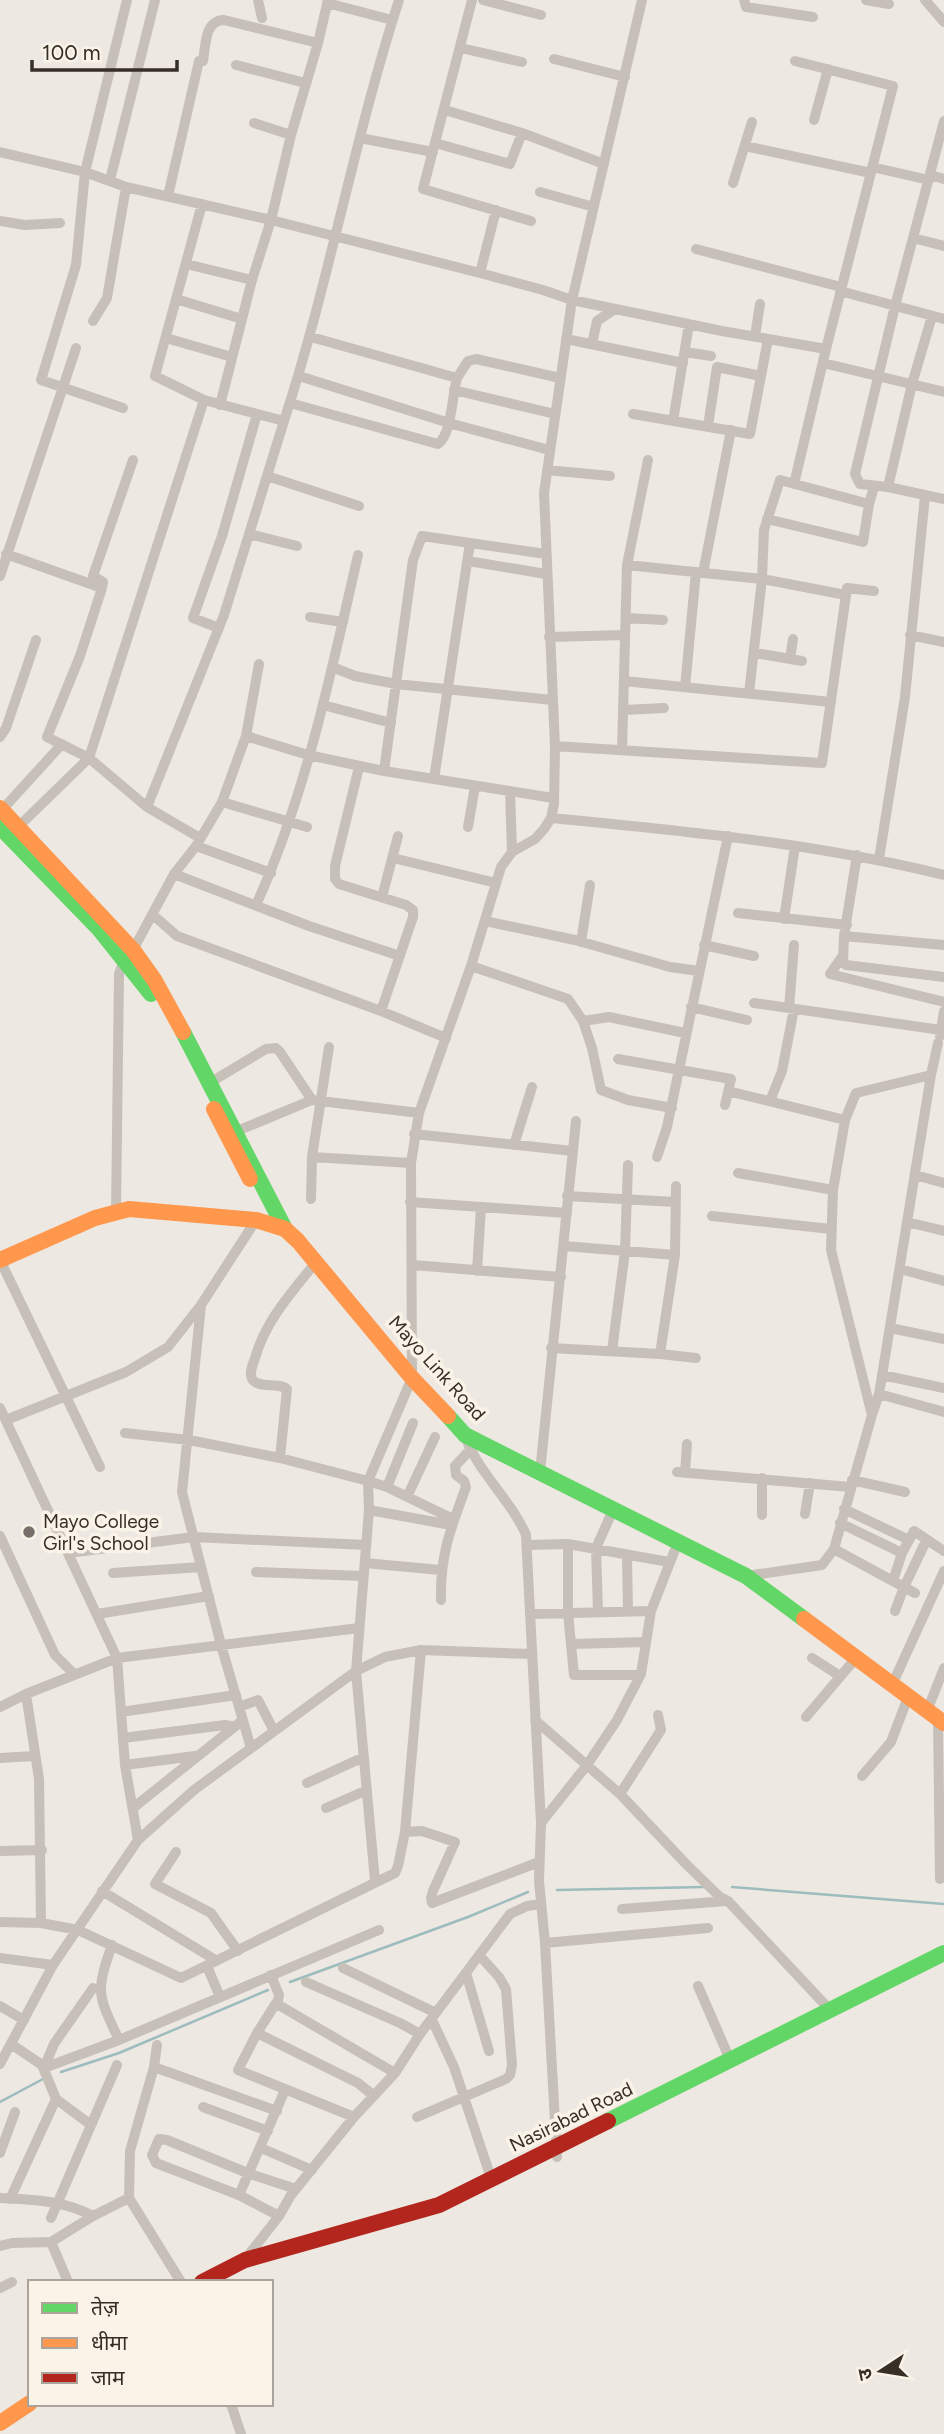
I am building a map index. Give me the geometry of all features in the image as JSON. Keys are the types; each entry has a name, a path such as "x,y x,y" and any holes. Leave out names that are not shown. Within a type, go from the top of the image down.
{"main road":[{"path":"1,809 129,955 181,1043 279,1227"},
{"path":"0,827 155,981 237,1131 279,1227"},
{"path":"0,1260 95,1218 128,1209 256,1220 279,1227"},
{"name":"Mayo Link Road","path":"279,1227 316,1262 468,1442 540,1472 746,1576 936,1718"},
{"name":"Nasirabad Road","path":"207,2280 244,2265 441,2209 944,1953"},
{"name":"Nasirabad Road","path":"441,2209 492,2181 860,2008 944,1964"},
{"name":"Nasirabad Road","path":"222,2280 244,2265"},
{"path":"0,2411 28,2392"},
{"path":"0,2423 28,2404"}],"street":[{"path":"123,408 41,380 76,265 85,172 127,0"},
{"path":"110,180 155,0"},
{"path":"258,0 262,18"},
{"path":"147,807 219,628 299,376 360,138 399,0"},
{"path":"472,0 424,189 531,221"},
{"path":"483,0 541,15"},
{"path":"375,1881 356,1671 369,1510 368,1481 412,1378 413,1265 410,1202 414,1134 471,966 501,867 512,852 535,839 551,818 555,746 544,494 572,300 642,0"},
{"path":"744,0 746,7 813,17"},
{"path":"778,12 781,0"},
{"path":"925,0 944,22"},
{"path":"220,405 327,1 392,20"},
{"path":"872,1 889,4"},
{"path":"168,196 212,23 224,20 318,43"},
{"path":"461,48 522,62"},
{"path":"554,59 625,77"},
{"path":"794,484 893,86 795,61"},
{"path":"236,65 305,83"},
{"path":"814,120 828,69"},
{"path":"444,110 522,133 604,164"},
{"path":"733,183 752,122"},
{"path":"254,123 291,135"},
{"path":"943,128 895,306 855,474 860,484 944,499"},
{"path":"360,138 434,148 510,164 522,133"},
{"path":"745,146 872,170 944,179"},
{"path":"0,152 85,172 126,187 271,220 480,273 572,300 826,349"},
{"path":"93,321 107,298 126,187"},
{"path":"540,192 594,207"},
{"path":"202,204 155,376 204,400 284,421"},
{"path":"480,273 496,210"},
{"path":"0,221 25,225 60,223"},
{"path":"914,238 944,246"},
{"path":"696,249 938,317 912,384 888,487"},
{"path":"186,264 252,280"},
{"path":"176,299 242,319"},
{"path":"755,337 760,304"},
{"path":"592,344 597,321 615,309"},
{"path":"673,421 689,324"},
{"path":"311,337 457,378"},
{"path":"166,338 232,357"},
{"path":"566,339 684,357 711,356"},
{"path":"633,414 750,433 768,339"},
{"path":"0,576 76,348"},
{"path":"290,403 438,444 443,441 449,423 457,378 468,361 477,359 559,378"},
{"path":"823,363 944,392"},
{"path":"708,426 717,367 761,376"},
{"path":"299,376 449,423 549,450"},
{"path":"454,390 555,414"},
{"path":"18,827 89,758 204,400"},
{"path":"219,628 193,618 222,536 257,414"},
{"path":"685,687 699,573 731,430"},
{"path":"133,460 93,576 103,582 102,588 80,656 47,737 89,758 147,807 198,842 271,873"},
{"path":"622,750 627,565 648,460"},
{"path":"547,470 610,476"},
{"path":"267,476 359,506"},
{"path":"749,693 762,579 764,530 779,480 869,504"},
{"path":"767,519 863,542 874,487"},
{"path":"879,859 905,697 925,496"},
{"path":"249,534 297,546"},
{"path":"384,771 412,560 422,536 546,554"},
{"path":"434,779 470,543"},
{"path":"6,554 102,588"},
{"path":"256,905 271,873 323,705 358,555"},
{"path":"468,561 547,574"},
{"path":"627,565 762,579 846,595"},
{"path":"555,746 822,763 847,587 874,591"},
{"path":"310,617 343,622"},
{"path":"626,618 663,620"},
{"path":"549,638 625,635"},
{"path":"910,635 944,642"},
{"path":"755,653 796,660 793,639"},
{"path":"0,737 36,640"},
{"path":"116,1212 119,974 174,874 198,842 222,802 246,736 259,664"},
{"path":"332,667 355,676 396,684 553,701"},
{"path":"624,681 831,702"},
{"path":"323,705 391,723"},
{"path":"623,710 664,708"},
{"path":"246,736 308,755 359,766 554,798"},
{"path":"1,809 62,744"},
{"path":"359,766 334,872 339,884 406,905 413,910 413,917 381,1011"},
{"path":"468,827 475,786"},
{"path":"510,791 512,852"},
{"path":"222,802 307,827"},
{"path":"551,818 728,836 857,855 944,875"},
{"path":"382,897 398,836"},
{"path":"657,1157 671,1108 728,836"},
{"path":"784,919 795,846"},
{"path":"857,855 842,957 830,974 944,1002"},
{"path":"393,858 496,883"},
{"path":"174,874 309,926 400,956"},
{"path":"581,942 590,886"},
{"path":"738,913 944,945"},
{"path":"152,914 177,936 381,1011 446,1038"},
{"path":"485,921 581,942 670,967 699,971"},
{"path":"771,1101 782,1071 791,1009 794,944"},
{"path":"704,945 754,956"},
{"path":"842,957 846,965 944,977"},
{"path":"471,966 568,999 583,1021 601,1090 628,1100 671,1108"},
{"path":"754,1003 941,1030"},
{"path":"691,1007 747,1020"},
{"path":"746,1576 821,1565 834,1549 879,1394 931,1075 941,1044 944,1010"},
{"path":"583,1021 610,1017 629,1019 685,1033"},
{"path":"311,1199 317,1100 329,1047"},
{"path":"211,1082 266,1049 276,1048 317,1100"},
{"path":"618,1059 731,1079 725,1105"},
{"path":"872,1416 831,1250 833,1189 845,1120 856,1093 931,1075"},
{"path":"514,1145 531,1087"},
{"path":"728,1091 845,1120"},
{"path":"237,1131 317,1100 419,1113"},
{"path":"540,1472 576,1121"},
{"path":"414,1134 573,1151"},
{"path":"313,1157 411,1163"},
{"path":"612,1351 625,1251 628,1165"},
{"path":"738,1173 833,1189"},
{"path":"915,1175 944,1184"},
{"path":"660,1354 675,1255 676,1186"},
{"path":"567,1196 675,1202"},
{"path":"410,1202 567,1213"},
{"path":"477,1270 481,1207"},
{"path":"712,1216 831,1228"},
{"path":"6,1420 126,1372 168,1347 201,1305 256,1220"},
{"path":"907,1222 944,1231"},
{"path":"564,1246 675,1255"},
{"path":"0,1260 100,1467"},
{"path":"280,1458 287,1389 283,1385 257,1383 252,1379 251,1370 260,1339 275,1314 316,1262"},
{"path":"413,1265 561,1277"},
{"path":"900,1269 944,1281"},
{"path":"201,1305 182,1492 239,1707 238,1724 251,1748"},
{"path":"890,1328 944,1339"},
{"path":"551,1348 695,1358"},
{"path":"859,1365 883,1369 944,1388"},
{"path":"879,1394 944,1412"},
{"path":"0,1408 117,1658 125,1765 138,1840"},
{"path":"387,1487 413,1423"},
{"path":"125,1433 189,1440 280,1458 368,1481 387,1487 452,1522"},
{"path":"407,1497 435,1437"},
{"path":"441,1600 440,1570 452,1522 466,1487 455,1472 468,1442"},
{"path":"468,1442 520,1521 526,1535 541,1823 538,1881 545,1943 556,2151"},
{"path":"687,1444 681,1472 810,1483 851,1483 905,1492"},
{"path":"762,1478 762,1515"},
{"path":"805,1514 810,1483"},
{"path":"844,1509 909,1540"},
{"path":"369,1510 452,1522"},
{"path":"598,1612 596,1548 614,1510"},
{"path":"840,1524 902,1553"},
{"path":"893,1581 902,1553 914,1531 944,1551"},
{"path":"0,1536 55,1655 75,1675"},
{"path":"68,1553 194,1537 366,1545"},
{"path":"895,1611 926,1541"},
{"path":"541,1823 587,1765 617,1720 640,1675 651,1611 678,1542"},
{"path":"527,1545 568,1544 669,1562"},
{"path":"568,1544 568,1613 574,1675 640,1675"},
{"path":"834,1549 915,1593"},
{"path":"627,1555 628,1612"},
{"path":"365,1563 440,1570"},
{"path":"113,1573 201,1567"},
{"path":"892,1685 944,1571"},
{"path":"256,1572 363,1576"},
{"path":"97,1614 209,1596"},
{"path":"532,1614 651,1611"},
{"path":"0,1707 117,1658 359,1628"},
{"path":"571,1644 646,1642"},
{"path":"0,2064 53,1965 138,1840 194,1790 356,1671 385,1657 421,1650 532,1654"},
{"path":"0,1922 41,1923 78,1930 181,1978 395,1873 404,1832 421,1650"},
{"path":"812,1658 840,1676"},
{"path":"806,1717 856,1658"},
{"path":"940,1879 936,1718 944,1668"},
{"path":"26,1694 39,1779 41,1923"},
{"path":"121,1713 236,1695"},
{"path":"862,1776 891,1742 908,1697"},
{"path":"239,1707 258,1700 274,1731"},
{"path":"620,1794 661,1730 658,1715"},
{"path":"535,1720 620,1794 831,2011"},
{"path":"123,1738 238,1724"},
{"path":"133,1808 238,1724"},
{"path":"125,1765 198,1755"},
{"path":"0,1758 34,1756"},
{"path":"307,1783 364,1758"},
{"path":"327,1808 367,1790"},
{"path":"404,1832 422,1831 455,1842 433,1891 432,1903 539,1862"},
{"path":"0,1851 42,1850"},
{"path":"176,1852 155,1884 211,1913 238,1951"},
{"path":"102,1891 212,1964 220,1997"},
{"path":"622,1909 724,1899"},
{"path":"244,2265 296,2189 354,2117 395,2073 420,2034 510,1914 541,1903"},
{"path":"545,1943 708,1927"},
{"path":"45,2070 379,1930"},
{"path":"112,1945 99,1988 104,2008 119,2040"},
{"path":"417,2118 510,2075 512,2065 506,1989 499,1976 480,1956"},
{"path":"0,1958 53,1965"},
{"path":"343,1968 434,2016 492,2181"},
{"path":"466,1973 489,2051"},
{"path":"272,1977 278,1999 395,2073"},
{"path":"306,1982 420,2034"},
{"path":"698,1986 731,2062"},
{"path":"45,2070 54,2044 93,1987"},
{"path":"278,1999 238,2070 354,2117"},
{"path":"0,2006 24,2020"},
{"path":"257,2033 358,2084 374,2096"},
{"path":"11,2044 45,2070 56,2099 91,2125"},
{"path":"157,2045 154,2067 130,2151 129,2198 180,2280"},
{"path":"51,2218 117,2065"},
{"path":"154,2067 277,2111"},
{"path":"239,2195 285,2090"},
{"path":"56,2099 5,2199 59,2202 77,2207 93,2216"},
{"path":"203,2107 268,2131"},
{"path":"0,2153 15,2112"},
{"path":"279,2216 239,2195 156,2163 152,2155 156,2142 159,2139 167,2140 250,2174 296,2189"},
{"path":"261,2148 312,2170"},
{"path":"0,2246 51,2242 129,2198"},
{"path":"51,2242 67,2280"},
{"path":"0,2288 12,2282"},
{"path":"232,2406 241,2434"}],"waterway":[{"path":"557,1890 703,1887"},
{"path":"732,1887 944,1904"},
{"path":"290,1982 468,1917 528,1892"},
{"path":"61,2072 119,2053 268,1990"},
{"path":"0,2102 43,2079"}],"traffic: fast":[{"path":"0,827 99,929 151,994"},
{"path":"183,1032 285,1229"},
{"path":"448,1416 465,1435 746,1576 804,1619"},
{"path":"608,2121 944,1953"}],"traffic: slow":[{"path":"0,808 133,950 155,981 183,1032"},
{"path":"214,1109 250,1179"},
{"path":"0,1260 95,1218 129,1209 256,1220 285,1229 298,1241 412,1378 448,1416"},
{"path":"804,1619 944,1723"},
{"path":"0,2423 28,2404"}],"traffic: jam":[{"path":"206,2280 245,2260 439,2205 608,2121"}],"place":[{"name":"Mayo College Girl's School","path":"29,1532"}]}
